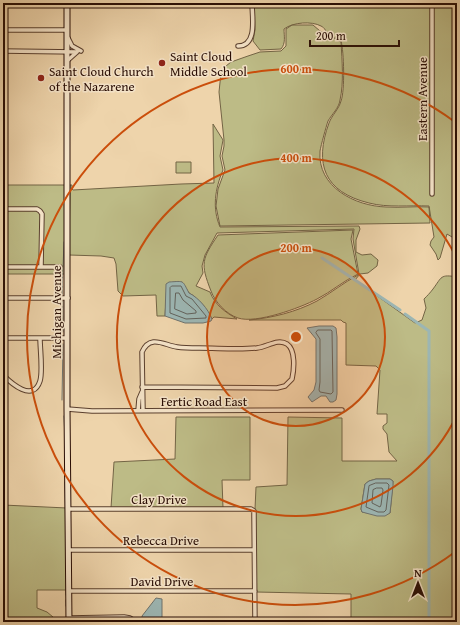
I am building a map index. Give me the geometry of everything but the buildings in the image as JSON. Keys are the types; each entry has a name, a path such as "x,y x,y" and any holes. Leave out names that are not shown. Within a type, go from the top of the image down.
{"street":[{"name":"Michigan Avenue","path":"67,3 67,409 68,550 70,591 69,620"},
{"path":"238,46 249,42 252,35 252,3"},
{"name":"Eastern Avenue","path":"432,3 432,194"},
{"path":"3,30 67,30"},
{"path":"67,38 73,46 81,51 77,52 68,60"},
{"path":"3,51 77,52"},
{"path":"3,209 37,209 42,214 41,267"},
{"path":"3,267 60,267"},
{"path":"3,298 68,298"},
{"path":"3,338 67,338"},
{"path":"3,375 12,384 22,390 29,391 37,386 40,379 40,338"},
{"path":"142,389 277,388 285,386 292,379 293,354 291,348 287,344 281,342 257,348 179,348 152,342 144,347 142,352 142,389 143,411"},
{"path":"3,382 6,379"},
{"path":"138,411 142,389"},
{"name":"Fertic Road East","path":"67,409 92,411 342,410"},
{"name":"Clay Drive","path":"68,509 251,509 254,511 254,550"},
{"name":"Rebecca Drive","path":"68,550 254,550"},
{"path":"254,550 255,622"},
{"name":"David Drive","path":"70,591 255,591"},
{"path":"69,620 124,617 130,618 136,622"}],"shaded area":[{"path":"254,3 457,4 457,240 447,234 440,258 438,260 430,245 434,237 429,206 391,206 369,203 342,192 333,184 326,174 323,163 325,138 330,120 340,104 343,89 344,80 341,41 328,34 324,28 317,24 302,23 292,25 284,29 284,42 281,49 260,50 253,41 255,30"},
{"path":"292,25 313,25 320,31 341,42 342,79 340,100 337,108 328,121 320,151 321,164 325,175 331,184 340,192 351,198 374,206 429,207 430,223 220,226 216,206 218,189 225,170 222,156 224,140 219,92 221,73 231,62 260,52 281,51 286,46 286,29"},
{"path":"213,124 223,140 220,156 223,170 216,191 215,206 220,227 359,226 360,229 356,240 356,252 362,255 371,254 378,260 377,266 368,273 360,274 355,280 415,323 422,320 426,308 424,299 440,279 444,276 457,277 457,622 351,622 351,594 256,592 256,487 287,485 288,417 342,418 342,461 397,461 389,452 387,434 383,429 383,426 387,423 387,414 377,414 380,370 376,366 346,365 346,323 341,320 249,320 275,316 301,308 317,301 358,275 353,239 354,229 217,233 205,255 202,266 203,273 196,286 210,292 221,308 237,319 214,317 212,319 203,305 189,293 182,282 167,284 165,316 157,316 156,295 123,296 118,291 116,264 114,258 69,255 70,185 72,185 73,190 214,183","holes":["376,479 390,479 393,481 390,513 362,512 361,509 365,484"]},
{"path":"176,162 191,162 191,173 176,173"},
{"path":"3,185 66,185 66,274 3,274"},
{"path":"353,230 351,239 358,274 309,303 289,311 256,319 238,318 229,314 218,303 207,282 204,262 218,235"},
{"path":"176,417 250,417 250,480 222,480 223,508 111,508 114,462 175,459"},
{"path":"3,505 67,508 68,590 37,590 37,608 47,612 53,617 53,622 3,622"}],"water":[{"path":"169,282 182,282 189,293 200,301 206,308 212,319 211,321 203,323 185,323 165,316 166,284"},
{"path":"333,326 336,328 337,394 336,400 333,402 330,402 326,396 321,396 312,402 308,397 314,390 316,382 316,339 307,328"},
{"path":"376,479 390,479 393,481 390,513 385,516 377,516 362,512 361,509 365,484"},
{"path":"156,598 162,599 162,622 143,622 142,616"}],"waterway":[{"path":"62,295 64,242"},
{"path":"322,258 400,310"},
{"path":"63,301 63,332"},
{"path":"405,314 429,331 429,622"},
{"path":"62,400 63,344"},
{"path":"64,416 65,438"},
{"path":"65,443 65,477"},
{"path":"65,482 66,542"},
{"path":"66,554 66,595"},
{"path":"66,600 66,606"}],"place":[{"name":"Saint Cloud Middle School","path":"162,63"},
{"name":"Saint Cloud Church of the Nazarene","path":"41,78"}]}
